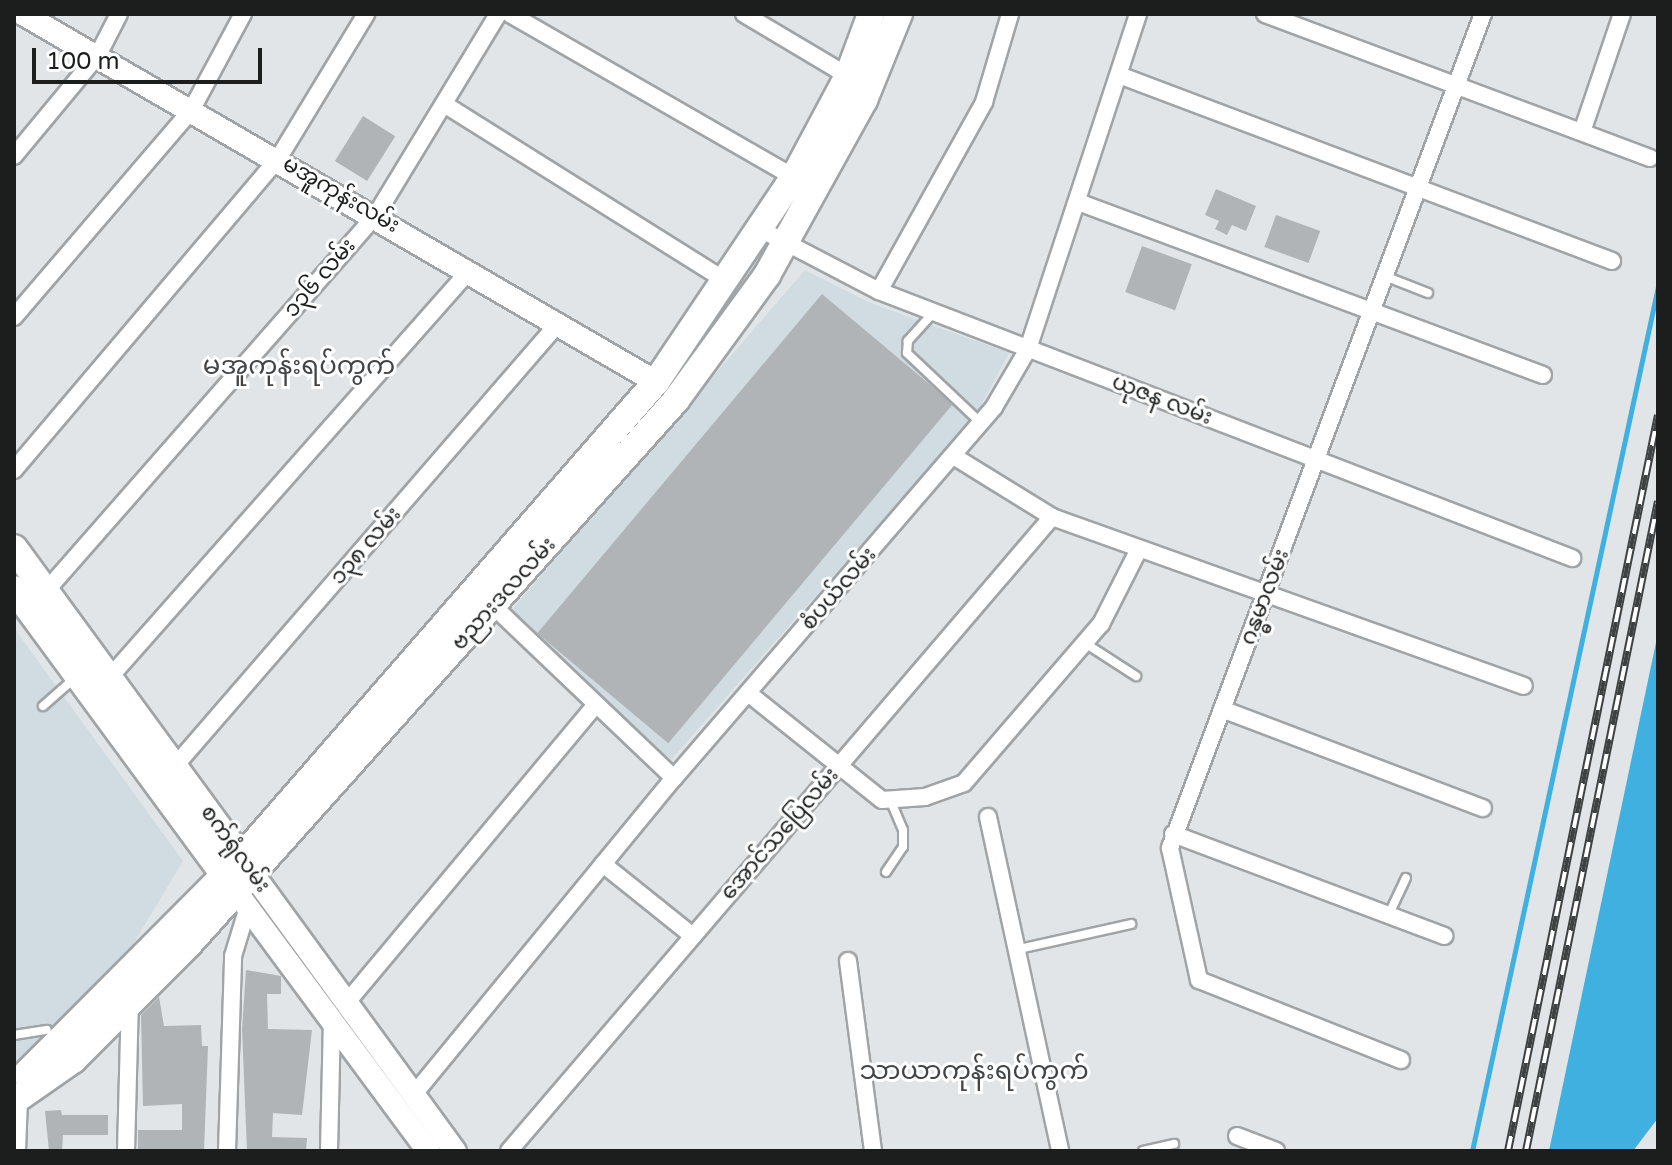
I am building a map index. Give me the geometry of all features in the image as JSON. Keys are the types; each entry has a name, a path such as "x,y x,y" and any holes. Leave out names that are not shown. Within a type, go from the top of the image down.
{"main road":[{"name":"ဗညားဒလလမ်း","path":"16,1093 60,1045 241,882 473,588 656,382 794,177 848,76 871,14"},
{"name":"ဗညားဒလလမ်း","path":"60,1045 130,1002 494,606 676,400 737,321 784,243 864,100 899,14"},
{"name":"စက်ရုံလမ်း","path":"14,548 175,766 241,882"},
{"name":"စက်ရုံလမ်း","path":"14,589 241,882"}],"street":[{"name":"မအူကုန်းလမ်း","path":"23,14 376,215 556,326 656,382"},
{"path":"14,156 98,55 119,14"},
{"path":"14,317 192,109 243,14"},
{"path":"14,470 278,159 366,14"},
{"name":"၁၃၆ လမ်း","path":"46,591 376,215 498,14"},
{"path":"510,14 794,177"},
{"path":"744,14 848,76"},
{"path":"879,291 984,102 1010,14"},
{"name":"စံပယ်လမ်း","path":"415,1093 674,778 982,424 1028,349 1138,14"},
{"path":"1265,14 1650,158"},
{"name":"ဂန္ဓမာလမ်း","path":"1401,1060 1222,994 1199,980 1170,859 1173,834 1268,593 1483,14"},
{"path":"1582,132 1622,14"},
{"path":"1119,75 1612,261"},
{"path":"444,104 725,280"},
{"path":"1078,202 1543,375"},
{"name":"ယုဇန လမ်း","path":"758,228 879,291 1572,558"},
{"path":"110,677 469,271"},
{"name":"၁၃၈ လမ်း","path":"175,766 556,326"},
{"path":"955,457 1052,517 1524,686"},
{"name":"အောင်သပြေလမ်း","path":"509,1151 1052,517"},
{"path":"748,693 887,801 964,783 1114,606 1139,549"},
{"path":"473,588 674,778"},
{"path":"329,1151 340,1008 595,706"},
{"path":"1222,709 1483,808"},
{"path":"988,817 1019,949 1060,1151"},
{"path":"1173,834 1444,936"},
{"path":"603,864 693,936"},
{"path":"227,1151 233,956 241,882"},
{"name":"စက်ရုံလမ်း","path":"241,882 340,1008 415,1093 455,1151"},
{"name":"စက်ရုံလမ်း","path":"241,882 340,1008 428,1151"},
{"path":"848,961 873,1151"},
{"path":"126,1151 130,1002"},
{"path":"16,1093 17,1151"},
{"path":"1237,1136 1276,1151"}],"lane":[{"path":"1387,277 1428,293"},
{"path":"934,312 908,341 907,353 982,424"},
{"path":"1085,643 1136,676"},
{"path":"43,706 79,675"},
{"path":"886,872 903,847 887,801"},
{"path":"1388,916 1406,878"},
{"path":"1019,949 1131,924"},
{"path":"14,1035 60,1045"},
{"path":"1143,1151 1174,1144"}],"shaded area":[{"path":"805,270 868,302 1009,353 977,413 669,762 501,622"},
{"path":"14,628 183,861 115,974 14,1071"}],"water":[{"path":"1658,633 1658,1118 1633,1151 1549,1151"}],"building":[{"path":"363,116 395,136 367,181 335,161"},
{"path":"1216,189 1256,206 1246,231 1232,225 1227,235 1215,229 1219,221 1205,215"},
{"path":"1276,215 1320,231 1309,263 1264,247"},
{"path":"1142,246 1192,264 1175,310 1125,292"},
{"path":"822,294 953,404 668,743 537,633"},
{"path":"246,970 281,976 281,994 267,994 268,1029 312,1030 302,1115 273,1113 272,1137 307,1138 306,1151 247,1151 242,1029"},
{"path":"159,997 164,1026 201,1025 202,1046 208,1046 204,1151 138,1151 138,1130 182,1130 182,1104 143,1106 141,1015"},
{"path":"61,1110 62,1115 108,1115 108,1135 63,1135 62,1151 49,1151 45,1111"}],"waterway":[{"path":"1472,1151 1658,286"}],"railway":[{"path":"1508,1151 1658,415"},
{"path":"1526,1151 1658,501"}],"district":[{"name":"မအူကုန်းရပ်ကွက်","path":"299,366"},
{"name":"သာယာကုန်းရပ်ကွက်","path":"974,1071"}]}
